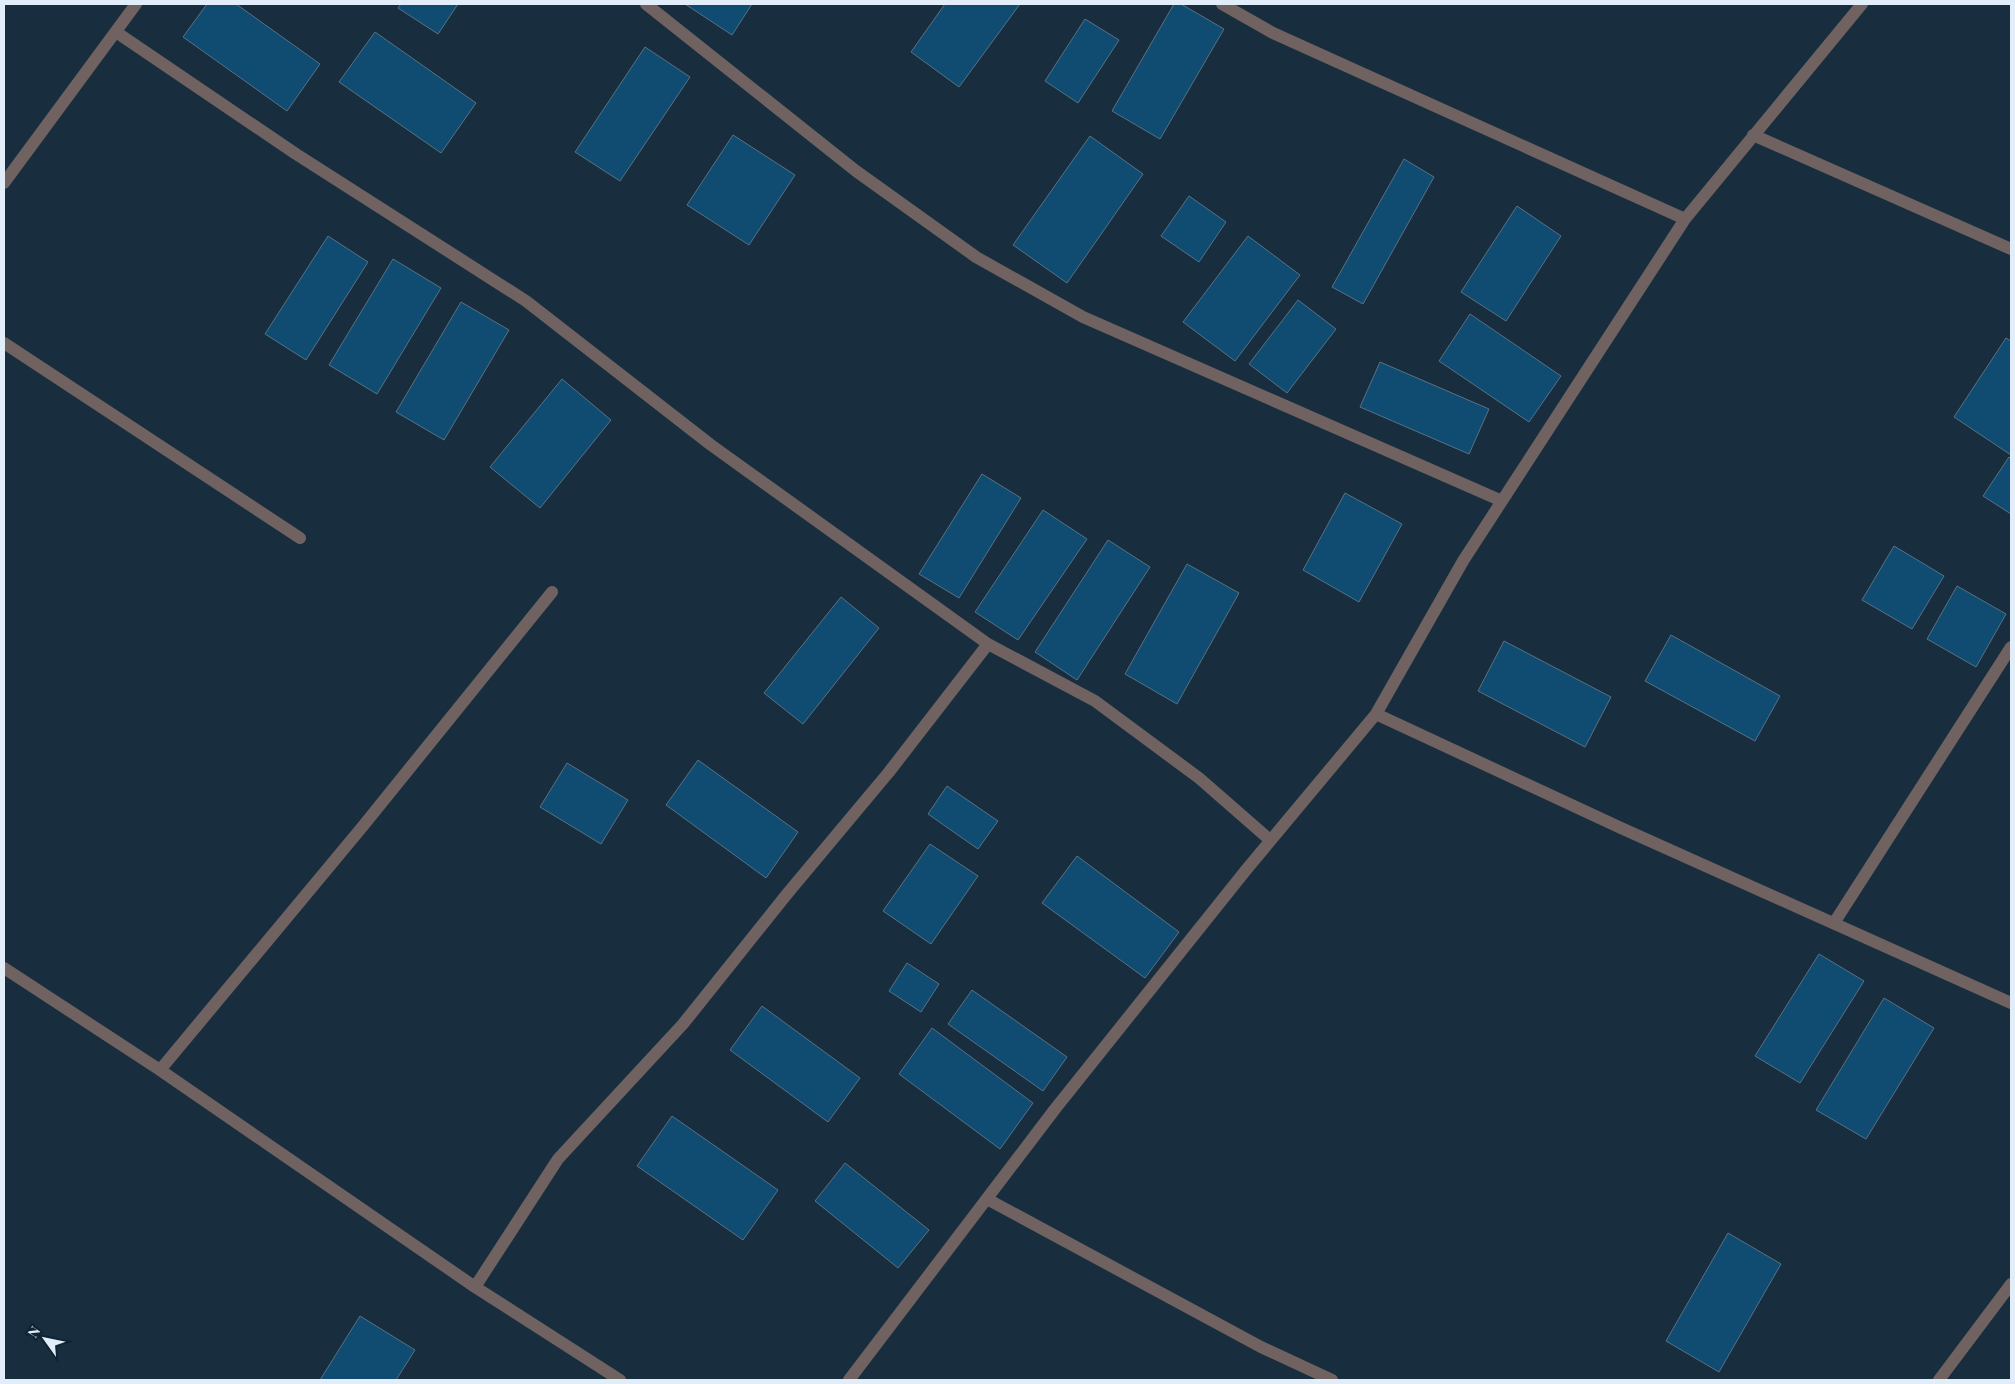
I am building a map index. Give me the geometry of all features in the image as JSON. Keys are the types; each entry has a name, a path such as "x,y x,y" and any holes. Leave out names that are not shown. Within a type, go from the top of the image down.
{"street":[{"path":"4,183 136,4"},
{"path":"646,4 856,172 976,257 1083,316 1502,501"},
{"path":"1222,4 1273,33 1684,219"},
{"path":"849,1380 1067,1094 1270,840 1376,714 1463,561 1684,219 1862,4"},
{"path":"116,32 296,154 526,301 711,445 988,644 1095,701 1198,778 1270,840"},
{"path":"1753,135 2011,249"},
{"path":"4,343 300,538"},
{"path":"160,1070 552,592"},
{"path":"474,1287 558,1159 683,1024 787,894 889,772 988,644"},
{"path":"1834,924 2011,647"},
{"path":"1376,714 1622,828 2011,1003"},
{"path":"4,968 160,1070 474,1287 620,1380"},
{"path":"987,1199 1261,1347 1332,1380"},
{"path":"1939,1380 2011,1284"}],"building":[{"path":"207,4 236,4 320,64 287,111 183,37"},
{"path":"401,4 458,4 438,34 398,8"},
{"path":"685,4 752,4 732,35"},
{"path":"945,4 1020,4 959,87 911,52"},
{"path":"1174,4 1181,4 1224,29 1160,139 1112,111"},
{"path":"1085,19 1119,40 1078,103 1045,81"},
{"path":"375,32 476,103 441,153 339,82"},
{"path":"645,47 690,77 620,181 575,152"},
{"path":"733,135 795,175 749,245 687,205"},
{"path":"1090,136 1143,174 1067,283 1013,245"},
{"path":"1404,159 1434,177 1363,304 1332,287"},
{"path":"1189,196 1226,222 1199,262 1161,236"},
{"path":"1517,206 1561,236 1506,321 1461,292"},
{"path":"328,236 368,262 306,360 265,334"},
{"path":"1248,236 1300,275 1235,361 1183,322"},
{"path":"393,259 441,288 377,394 329,365"},
{"path":"1298,300 1336,329 1287,393 1249,364"},
{"path":"461,302 509,330 444,440 396,412"},
{"path":"1470,314 1561,376 1529,422 1439,361"},
{"path":"2006,338 2011,341 2011,455 1954,417"},
{"path":"1380,362 1489,409 1469,454 1360,407"},
{"path":"562,379 611,420 540,508 490,467"},
{"path":"2009,457 2011,459 2011,514 1983,496"},
{"path":"982,474 1021,498 959,598 919,574"},
{"path":"1345,493 1402,524 1359,602 1303,570"},
{"path":"1043,510 1087,539 1018,640 975,612"},
{"path":"1108,540 1150,567 1077,680 1035,652"},
{"path":"1894,546 1944,576 1912,629 1862,600"},
{"path":"1187,564 1239,593 1177,704 1125,674"},
{"path":"1957,586 2006,614 1976,667 1927,639"},
{"path":"841,597 879,628 803,724 764,693"},
{"path":"1671,635 1780,696 1755,741 1645,681"},
{"path":"1504,641 1611,697 1585,747 1478,691"},
{"path":"698,760 798,832 766,878 666,805"},
{"path":"567,763 628,800 601,844 540,807"},
{"path":"947,786 998,821 978,849 928,814"},
{"path":"930,844 978,876 931,944 883,911"},
{"path":"1077,856 1179,932 1145,978 1042,903"},
{"path":"1819,954 1864,981 1800,1083 1755,1056"},
{"path":"907,963 939,984 921,1012 889,991"},
{"path":"972,990 1067,1057 1043,1091 948,1024"},
{"path":"1884,998 1934,1028 1866,1139 1816,1110"},
{"path":"762,1006 860,1078 828,1122 730,1050"},
{"path":"932,1028 1033,1103 1000,1149 899,1074"},
{"path":"672,1116 778,1190 743,1240 637,1166"},
{"path":"845,1163 929,1230 898,1268 815,1201"},
{"path":"1728,1233 1781,1264 1719,1372 1666,1341"},
{"path":"360,1316 415,1350 396,1380 320,1380"}]}
